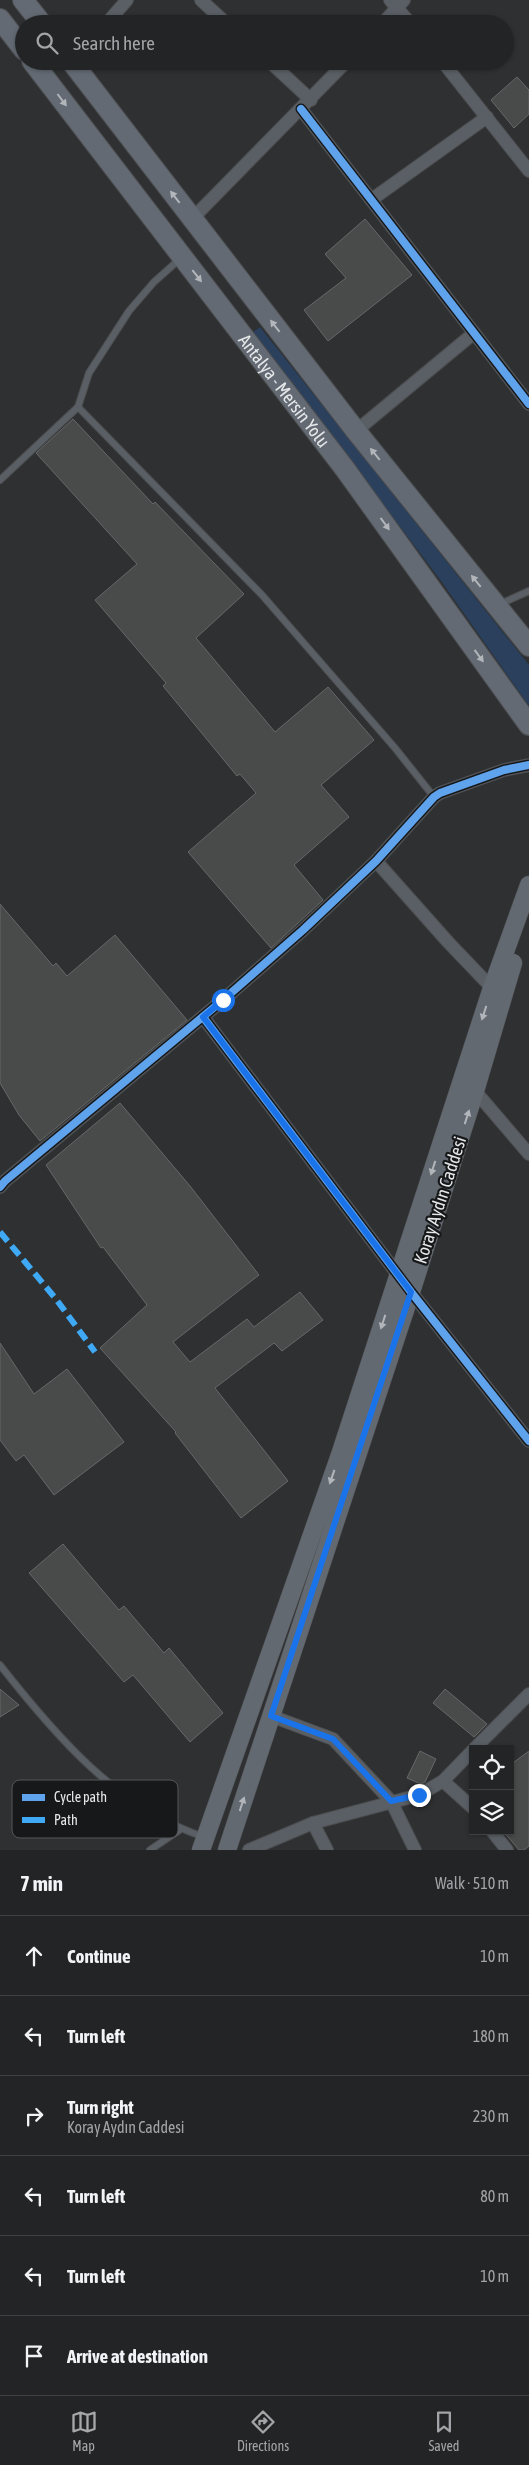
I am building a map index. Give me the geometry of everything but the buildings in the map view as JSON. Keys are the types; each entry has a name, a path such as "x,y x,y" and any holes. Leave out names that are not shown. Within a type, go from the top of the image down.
{"highway":[{"path":"23,0 35,15"},
{"path":"0,19 15,38"},
{"name":"Antalya - Mersin Yolu","path":"39,70 346,469 529,725"},
{"name":"Antalya - Mersin Yolu","path":"78,70 356,431 529,646"}],"main road":[{"path":"203,1844 340,1455 492,988 529,885"},
{"name":"Koray Aydın Caddesi","path":"227,1850 411,1292 475,1092 512,966 529,921"}],"street":[{"path":"114,15 127,0"},
{"path":"201,0 217,15"},
{"path":"388,15 397,2 405,15"},
{"path":"279,70 311,100"},
{"path":"192,219 339,70"},
{"path":"449,70 529,171"},
{"path":"301,109 529,404"},
{"path":"371,200 487,117"},
{"path":"356,431 474,333"},
{"path":"0,1187 203,1017 303,930 376,861 434,797 440,793 504,770 529,764"},
{"path":"376,861 471,968 492,988"},
{"path":"203,1017 411,1292 529,1441"},
{"path":"475,1092 529,1154"},
{"path":"479,1745 529,1694"},
{"path":"271,1716 333,1739 391,1801 415,1850"},
{"path":"250,1850 313,1823 419,1795 443,1781 469,1755"},
{"path":"443,1781 469,1804"},
{"path":"313,1823 327,1850"},
{"path":"495,1835 508,1850"}],"lane":[{"path":"0,480 78,407 89,373 129,311 154,282 182,257"},
{"path":"78,407 262,595 395,748 434,797"},
{"path":"496,606 529,591"},
{"path":"0,1665 22,1693 106,1780"},
{"path":"178,1827 203,1844"},
{"path":"150,1850 168,1838"}],"shaded area":[{"path":"260,327 529,665 529,706 441,581 253,332"}],"marked path":[{"path":"0,1232 56,1299 95,1352"}],"cycle path":[{"path":"301,109 529,404"},
{"path":"0,1187 223,1000 303,930 376,861 434,797 440,793 504,770 529,765"},
{"path":"203,1017 411,1292 529,1441"}],"route":[{"path":"223,1000 203,1017 411,1292 271,1716 333,1739 391,1801 419,1795"}]}
